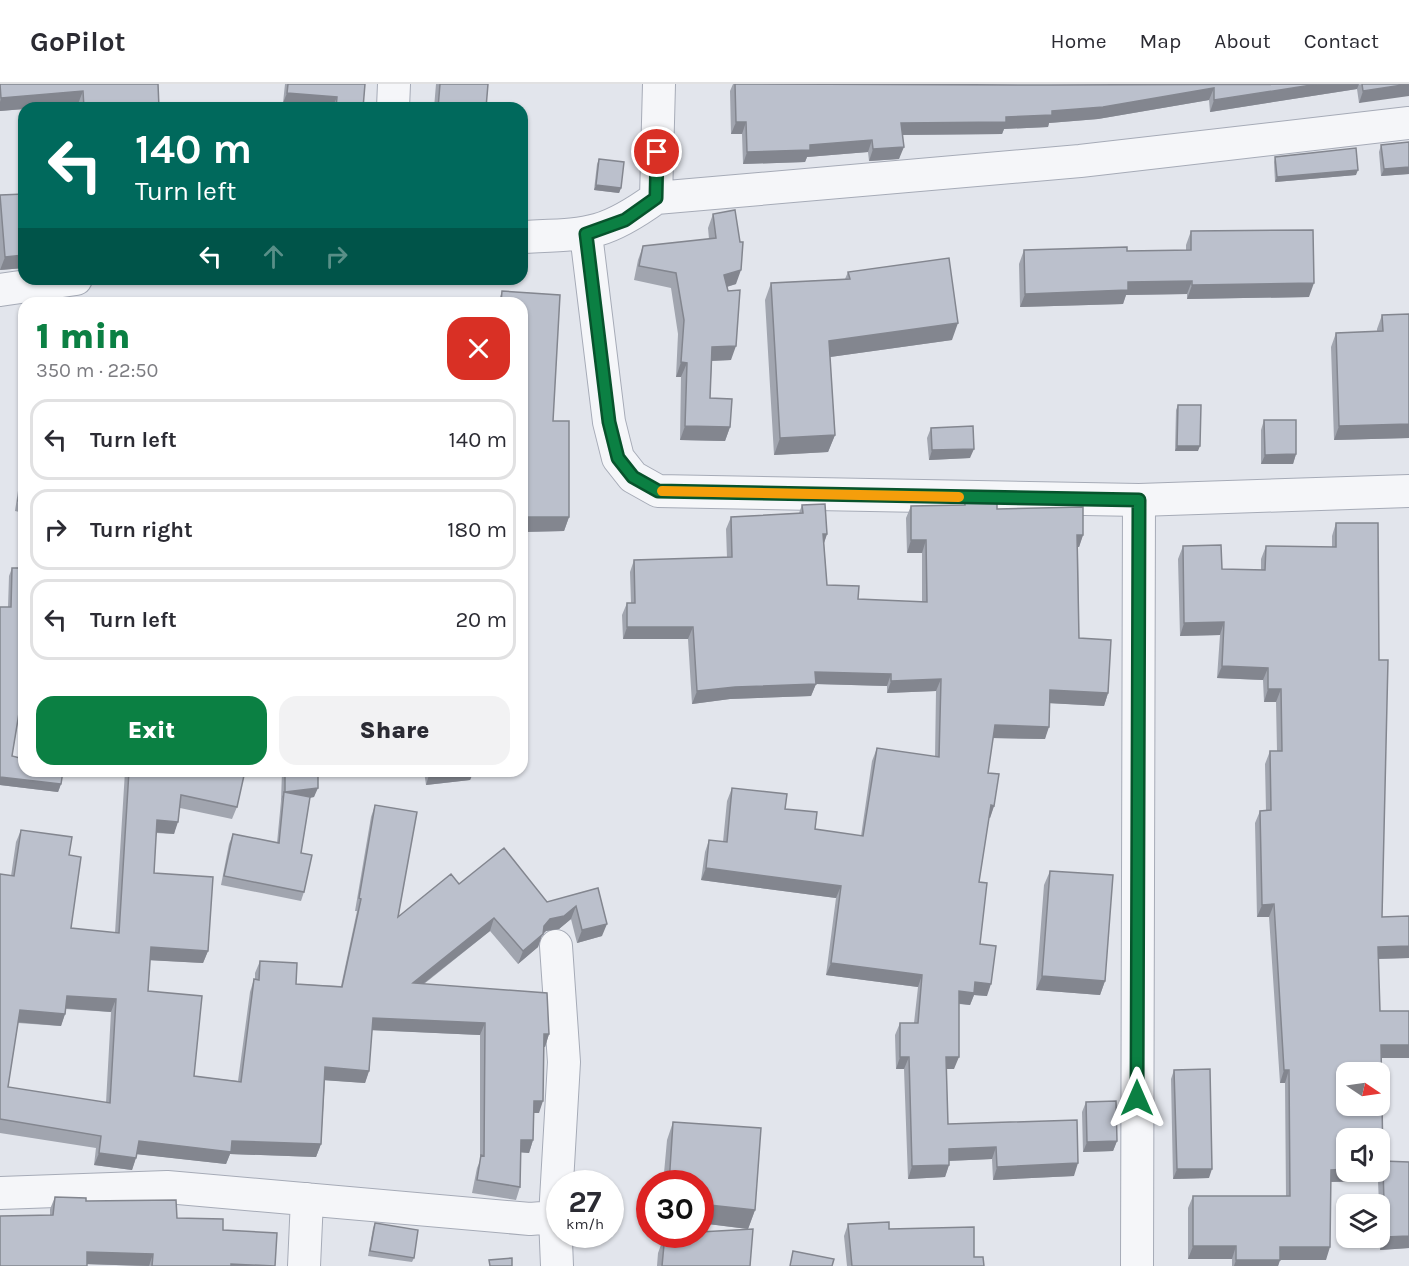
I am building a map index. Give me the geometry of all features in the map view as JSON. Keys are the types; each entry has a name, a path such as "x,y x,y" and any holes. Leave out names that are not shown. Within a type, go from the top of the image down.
{"street":[{"path":"393,102 394,84"},
{"path":"656,198 659,84"},
{"path":"528,237 586,234 625,220 656,198 1080,162 1409,123"},
{"path":"586,234 609,422 618,458 633,477 658,491 1139,500 1409,491"},
{"path":"0,291 38,285"},
{"path":"1137,1266 1139,500"},
{"path":"556,946 564,1062 558,1170"},
{"path":"0,1193 167,1187 530,1219 546,1218"},
{"path":"304,1266 307,1199"},
{"path":"556,1248 557,1266"}],"building":[{"path":"0,84 158,84 159,102 84,102 83,91 1,98"},
{"path":"288,84 365,84 364,102 337,102 337,97 287,93"},
{"path":"440,84 488,84 486,102 438,102"},
{"path":"735,84 1318,84 1214,100 1214,88 1103,107 1052,111 1052,115 1006,117 1006,122 901,123 904,147 873,149 872,140 810,145 810,150 747,152 746,122 736,122"},
{"path":"1362,84 1409,84 1363,91"},
{"path":"1409,142 1409,167 1384,169 1381,145"},
{"path":"1356,148 1358,170 1277,177 1275,157"},
{"path":"599,159 624,162 621,188 596,185"},
{"path":"18,194 18,256 5,257 0,195"},
{"path":"735,210 740,242 743,242 741,270 724,275 728,291 740,290 736,346 712,347 710,398 732,399 730,427 685,426 687,363 681,362 684,320 676,273 639,266 643,246 716,238 713,214"},
{"path":"1313,230 1314,283 1192,285 1192,281 1128,282 1128,290 1025,294 1024,250 1127,247 1127,251 1191,250 1191,231"},
{"path":"949,258 958,323 829,341 835,435 780,438 771,283 850,279 848,272"},
{"path":"502,291 560,295 553,421 569,421 569,517 528,517 528,297 502,297"},
{"path":"1409,314 1409,424 1339,426 1336,333 1383,331 1382,315"},
{"path":"1178,405 1201,405 1200,446 1177,446"},
{"path":"1264,420 1296,420 1296,454 1265,455"},
{"path":"973,426 974,449 932,450 931,428"},
{"path":"965,502 997,503 997,509 1083,507 1083,535 1077,535 1079,638 1111,640 1108,693 1050,690 1049,727 995,725 988,773 999,774 994,806 991,805 979,882 987,883 980,944 996,946 991,984 975,982 974,993 959,991 959,1057 946,1057 948,1124 1077,1120 1078,1163 997,1167 996,1147 949,1149 949,1165 912,1166 909,1057 900,1057 900,1023 918,1023 922,975 831,963 841,886 706,868 709,840 727,842 732,788 787,794 785,809 817,812 815,829 863,836 877,748 939,757 941,679 891,681 891,674 815,672 816,684 697,691 693,627 627,627 627,603 635,603 634,560 732,557 731,517 803,513 802,505 825,504 827,534 823,534 827,585 859,586 858,599 927,602 926,540 911,540 911,506 965,505"},
{"path":"1336,523 1378,523 1379,660 1388,660 1382,917 1409,916 1409,946 1378,947 1380,1011 1409,1011 1409,1045 1381,1045 1381,1062 1336,1062 1336,1116 1382,1116 1382,1128 1336,1128 1336,1170 1331,1170 1330,1247 1280,1247 1280,1260 1236,1260 1236,1246 1193,1246 1193,1196 1290,1196 1289,1070 1284,1070 1274,904 1262,905 1260,811 1271,810 1270,751 1282,751 1281,689 1268,689 1268,668 1222,666 1224,622 1184,623 1183,546 1221,545 1222,569 1265,570 1266,546 1336,547"},
{"path":"12,568 18,568 18,719 12,756 18,758 18,777 62,777 61,784 0,777 0,607 11,607"},
{"path":"129,777 244,777 237,807 181,795 178,822 157,820 154,873 213,877 208,951 151,947 148,991 202,996 194,1076 241,1082 254,979 259,980 260,961 297,963 296,984 342,987 361,899 359,898 375,805 417,812 398,917 451,874 459,884 504,848 547,902 598,888 607,924 582,930 576,906 564,916 550,919 544,926 543,934 523,951 494,918 413,983 547,993 549,1034 544,1034 543,1101 534,1101 533,1140 521,1140 520,1187 477,1180 481,1155 484,1156 485,1023 373,1018 369,1071 325,1067 321,1144 232,1141 231,1152 139,1141 136,1158 99,1153 101,1136 0,1119 0,874 14,876 21,830 72,837 69,855 81,857 71,928 119,933","holes":["67,996 116,999 110,1103 8,1087 20,1010 65,1014"]},
{"path":"285,777 318,777 318,788 285,792"},
{"path":"284,792 310,797 301,853 312,855 304,892 224,876 233,834 279,843"},
{"path":"1050,871 1113,875 1105,981 1042,976"},
{"path":"1210,1069 1212,1169 1177,1169 1174,1070"},
{"path":"1116,1101 1117,1141 1087,1142 1086,1102"},
{"path":"673,1122 761,1128 755,1210 714,1206 714,1170 670,1170"},
{"path":"1390,1161 1409,1162 1409,1236 1390,1237 1390,1194 1384,1194 1383,1182 1390,1182"},
{"path":"55,1197 86,1198 86,1201 176,1200 177,1218 223,1219 223,1230 277,1233 275,1266 231,1264 231,1266 152,1266 153,1254 87,1252 87,1266 0,1266 0,1216 53,1215"},
{"path":"889,1222 889,1229 974,1227 974,1257 983,1257 984,1266 852,1266 848,1224"},
{"path":"375,1223 418,1230 414,1258 370,1251"},
{"path":"753,1229 750,1266 662,1266 664,1248 714,1248 714,1231"},
{"path":"793,1251 834,1259 832,1266 790,1266"},
{"path":"512,1258 512,1266 490,1266 489,1260"}],"slow traffic":[{"path":"662,491 959,497"}],"route":[{"path":"657,152 656,198 625,220 609,228 586,234 609,422 618,458 633,477 658,491 1139,500 1137,1098"}]}
